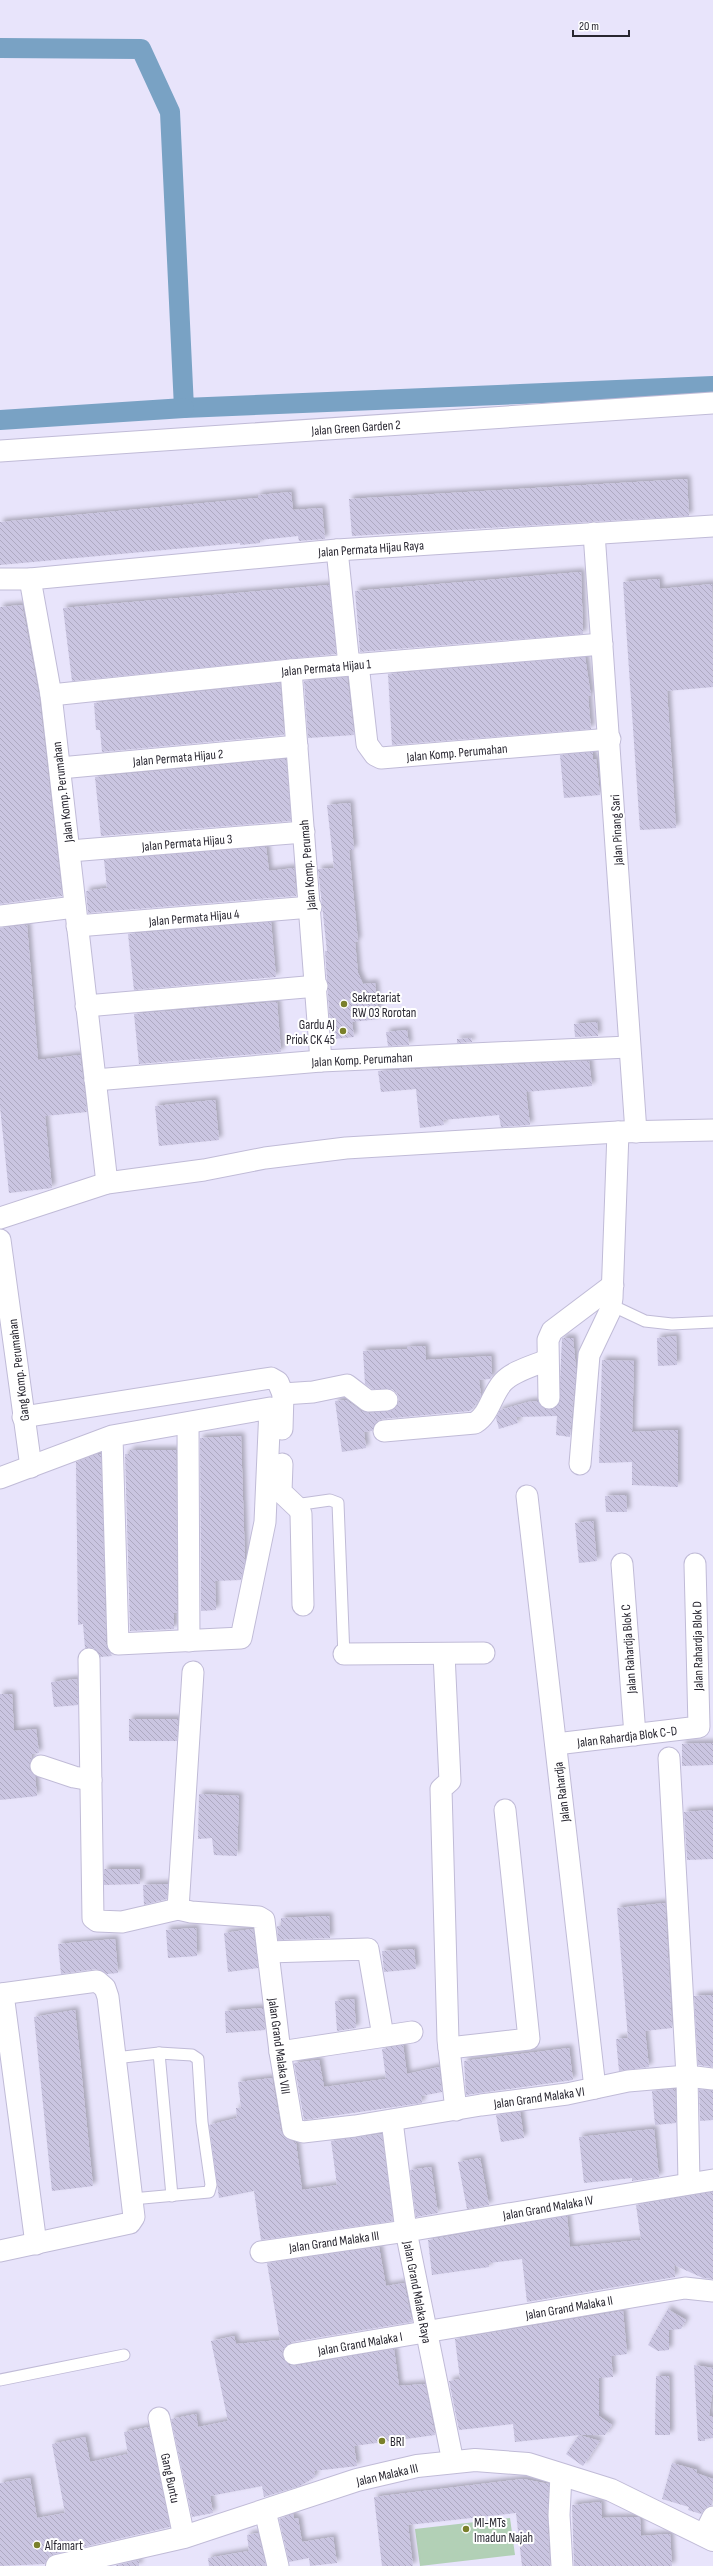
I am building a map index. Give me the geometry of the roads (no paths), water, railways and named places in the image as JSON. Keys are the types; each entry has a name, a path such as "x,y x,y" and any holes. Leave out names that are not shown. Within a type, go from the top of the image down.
{"street":[{"name":"Jalan Green Garden 2","path":"0,451 713,404"},
{"name":"Jalan Permata Hijau Raya","path":"30,579 337,550 713,526"},
{"name":"Jalan Pinang Sari","path":"594,533 610,739 628,1047 630,1130 612,1295"},
{"name":"Jalan Komp. Perumahan","path":"337,550 366,744 375,755 381,758 610,739"},
{"path":"0,579 30,579"},
{"name":"Jalan Komp. Perumahan","path":"30,579 51,695 107,1183"},
{"name":"Jalan Permata Hijau 1","path":"51,695 291,670 602,644"},
{"name":"Jalan Komp. Perumah","path":"291,670 317,986 321,1061"},
{"name":"Jalan Permata Hijau 2","path":"60,768 297,746"},
{"name":"Jalan Permata Hijau 3","path":"70,851 304,832"},
{"name":"Jalan Permata Hijau 4","path":"0,916 76,917 310,907"},
{"path":"86,1006 317,986"},
{"name":"Jalan Komp. Perumahan","path":"95,1080 321,1061 628,1047"},
{"path":"0,1218 107,1183 204,1170 265,1158 346,1148 630,1130 713,1130"},
{"name":"Gang Komp. Perumahan","path":"0,1240 11,1309 23,1417 31,1467"},
{"path":"549,1398 547,1360 548,1340 552,1331 612,1295"},
{"path":"580,1464 589,1355 612,1295"},
{"path":"384,1431 475,1422 484,1416 495,1393 506,1379 547,1360"},
{"path":"23,1417 271,1378 278,1382 283,1394 281,1492 295,1505 301,1514 303,1605"},
{"path":"283,1394 313,1392 347,1385 368,1401 387,1400"},
{"path":"0,1478 112,1436 271,1409 265,1522 242,1637 238,1639 118,1644 112,1436"},
{"path":"188,1424 189,1641"},
{"name":"Jalan Rahardja","path":"527,1496 595,2088"},
{"name":"Jalan Rahardja Blok C","path":"622,1564 634,1735"},
{"name":"Jalan Rahardja Blok D","path":"695,1564 699,1727"},
{"path":"344,1659 484,1653"},
{"path":"444,1654 450,1781 440,1789 449,2048 456,2110"},
{"path":"89,1659 93,1918 97,1921 122,1922 178,1909 193,1672"},
{"name":"Jalan Rahardja Blok C-D","path":"556,1744 699,1727"},
{"path":"669,1758 687,2076 689,2182"},
{"path":"41,1766 64,1775 91,1780"},
{"path":"449,2048 529,2039 505,1810"},
{"name":"Jalan Grand Malaka VIII","path":"178,1909 191,1912 262,1918 268,1952 280,2052 291,2124 293,2129 303,2132"},
{"path":"268,1952 368,1949 382,2036"},
{"path":"0,2251 36,2244 130,2223 134,2217 108,1997 105,1988 97,1981 2,1994 36,2244"},
{"path":"280,2052 412,2032"},
{"name":"Jalan Grand Malaka VI","path":"303,2132 392,2121 595,2088 628,2081 687,2076 713,2079"},
{"name":"Jalan Grand Malaka Raya","path":"392,2121 406,2231 425,2332 453,2462"},
{"name":"Jalan Grand Malaka IV","path":"406,2231 689,2182 713,2180"},
{"name":"Jalan Grand Malaka III","path":"261,2252 406,2231"},
{"name":"Jalan Grand Malaka II","path":"425,2332 686,2288 712,2291"},
{"name":"Jalan Grand Malaka I","path":"294,2354 425,2332"},
{"name":"Gang Buntu","path":"159,2418 184,2537"},
{"name":"Jalan Malaka III","path":"57,2566 184,2537 357,2480 417,2466 475,2460 528,2464 611,2490 710,2531"},
{"path":"560,2475 559,2515 562,2566"},
{"path":"265,2511 278,2566"}],"lane":[{"path":"612,1295 634,1317 672,1324 713,1322"},
{"path":"295,1505 330,1500 338,1504 344,1659"},
{"path":"158,2053 172,2196"},
{"path":"115,2058 158,2053 192,2055 198,2059 202,2122 211,2185 209,2192 132,2199"},
{"path":"0,2380 124,2355"}],"waterway":[{"path":"0,48 141,49 170,112 184,408 713,386"},
{"path":"0,420 184,408"}],"place":[{"name":"Sekretariat RW 03 Rorotan","path":"344,1004"},
{"name":"Gardu AJ Priok CK 45","path":"343,1031"},
{"name":"BRI","path":"382,2441"},
{"name":"MI-MTs Imadun Najah","path":"466,2529"},
{"name":"Alfamart","path":"37,2545"}]}
